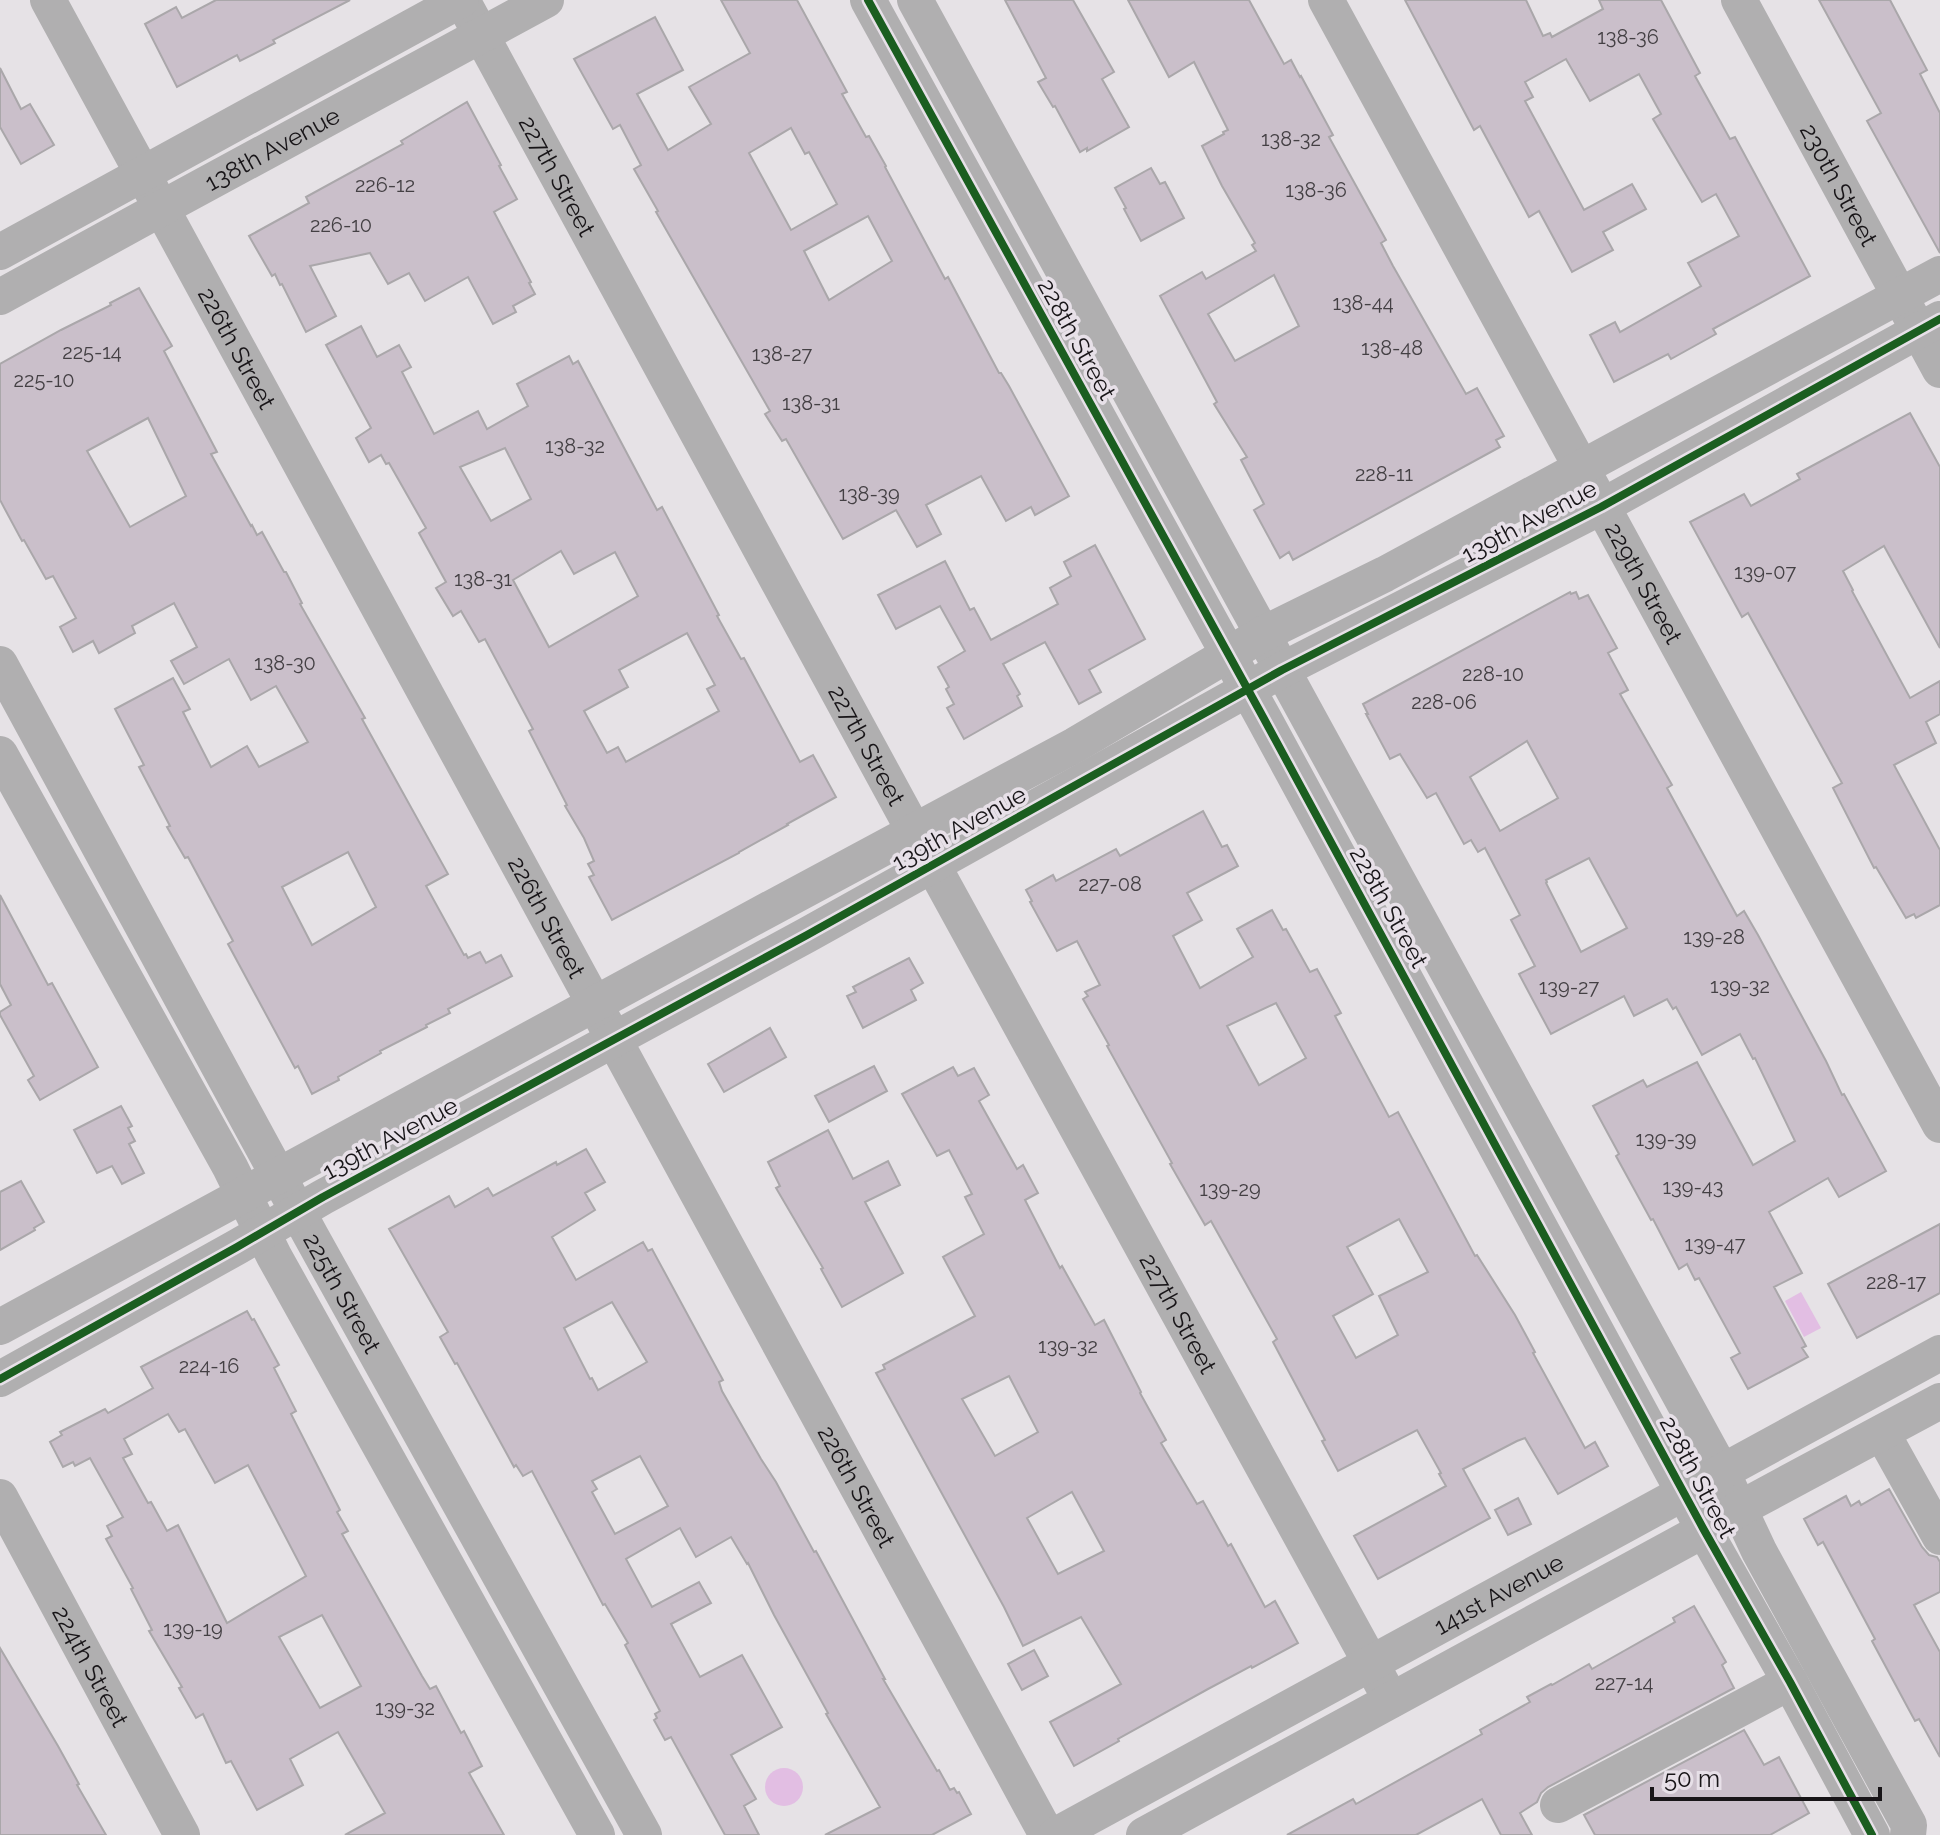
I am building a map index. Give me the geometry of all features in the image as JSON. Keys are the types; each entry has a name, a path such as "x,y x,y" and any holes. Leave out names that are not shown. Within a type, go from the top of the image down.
{"street":[{"name":"226th Street","path":"48,0 1047,1835"},
{"name":"138th Avenue","path":"0,252 462,0"},
{"name":"227th Street","path":"462,0 1391,1700"},
{"name":"138th Avenue","path":"0,297 546,0"},
{"name":"228th Street","path":"868,0 1872,1835"},
{"name":"228th Street","path":"915,0 1722,1472 1759,1551 1909,1825 1908,1835"},
{"name":"229th Street","path":"1326,0 1940,1125"},
{"name":"230th Street","path":"1739,0 1899,295 1929,325 1940,370"},
{"name":"139th Avenue","path":"0,1327 1075,745 1263,634 1385,574 1940,274"},
{"name":"139th Avenue","path":"0,1379 298,1212 933,866 1247,689 1601,507 1929,325"},
{"name":"225th Street","path":"0,664 278,1177 644,1835"},
{"name":"225th Street","path":"0,754 597,1835"},
{"name":"141st Avenue","path":"1056,1835 1940,1353"},
{"name":"141st Avenue","path":"1144,1835 1940,1401"},
{"path":"1882,1433 1940,1537"},
{"name":"224th Street","path":"0,1497 182,1835"},
{"path":"1558,1805 1790,1682"}],"shaded area":[{"path":"1801,1292 1821,1328 1804,1337 1785,1301"},
{"path":"784,1768 797,1774 803,1787 797,1800 784,1806 771,1800 765,1787 771,1774"}],"building":[{"path":"216,0 350,0 240,61 237,55 177,87 145,24 176,7 182,18"},
{"path":"721,0 797,0 847,92 842,94 886,166 945,279 948,277 1069,496 1035,515 1031,507 1006,521 981,476 926,505 941,534 917,547 896,510 843,539 786,439 782,441 765,414 770,411 656,212 634,169 641,165 620,125 613,129 574,59 655,17 683,70 637,94 668,150 711,124 689,87 750,53","holes":["791,128 805,154 809,152 837,204 791,230 749,153","868,216 892,261 829,300 804,251"]},
{"path":"1005,0 1073,0 1114,72 1102,79 1129,127 1080,152 1038,82 1046,78"},
{"path":"1128,0 1249,0 1284,64 1291,60 1301,76 1333,135 1329,137 1386,240 1381,243 1466,394 1477,388 1504,436 1496,440 1500,447 1293,560 1289,552 1280,558 1254,510 1264,504 1241,460 1247,457 1214,404 1217,402 1160,296 1202,272 1206,279 1256,251 1252,245 1255,243 1202,146 1228,130 1194,62 1169,77","holes":["1274,275 1299,326 1235,361 1208,314"]},
{"path":"1405,0 1526,0 1543,36 1550,33 1552,37 1603,9 1599,0 1661,0 1700,73 1695,76 1730,139 1735,137 1810,276 1713,329 1716,334 1671,359 1668,354 1614,382 1590,335 1615,322 1620,332 1701,286 1688,263 1739,236 1716,194 1702,202 1653,119 1661,114 1639,74 1590,101 1566,59 1525,82 1533,97 1525,101 1584,210 1632,184 1646,209 1603,232 1613,250 1572,272 1539,211 1529,217 1480,126 1474,130"},
{"path":"1819,0 1890,0 1927,70 1920,74 1940,113 1940,253 1867,121 1881,113"},
{"path":"0,68 21,109 30,104 54,145 21,164 0,127"},
{"path":"467,102 517,199 494,212 535,294 513,306 516,312 493,324 468,277 425,301 409,273 388,284 370,253 310,266 336,316 306,332 282,284 275,274 272,276 249,236 309,203 306,197 403,144 401,141"},
{"path":"1151,168 1160,184 1165,182 1184,218 1141,241 1115,188"},
{"path":"139,288 172,346 164,351 217,452 211,454 251,526 257,535 262,532 286,572 300,604 448,874 426,886 464,955 468,958 480,952 486,963 501,955 512,976 448,1009 450,1013 380,1051 338,1077 339,1080 312,1094 228,944 233,941 188,857 185,858 167,827 170,826 139,767 144,765 115,709 173,678 190,709 183,712 211,767 247,746 259,767 308,742 276,686 251,700 229,659 184,684 171,661 197,647 174,603 132,626 135,633 99,653 93,641 73,652 60,627 76,618 53,576 46,579 0,500 0,364","holes":["148,418 186,496 130,527 87,451","348,852 376,907 312,945 282,887"]},
{"path":"361,326 377,357 399,345 411,367 402,372 434,434 478,411 487,429 528,406 517,384 569,356 573,364 578,361 657,510 662,507 717,616 741,659 744,658 800,762 813,755 836,797 612,920 589,877 594,875 588,864 594,861 529,731 533,729 485,639 479,642 461,611 453,616 436,588 446,582 419,533 426,528 389,463 386,464 381,455 369,462 356,438 371,428 326,345","holes":["505,448 531,499 491,521 460,467","561,551 574,574 615,552 638,596 549,647 513,580","687,633 715,685 707,689 719,711 626,762 618,747 607,753 584,711 628,687 619,670"]},
{"path":"1910,413 1940,467 1940,648 1884,546 1843,571 1910,698 1940,681 1940,714 1926,722 1936,743 1894,765 1940,850 1940,905 1916,918 1914,914 1906,918 1874,868 1833,788 1842,783 1748,613 1742,617 1690,522 1744,494 1751,506 1800,479 1797,474"},
{"path":"1095,545 1145,639 1089,670 1101,692 1079,704 1045,642 1003,664 1020,694 1017,696 1022,706 964,739 947,708 954,704 938,667 965,651 940,606 896,629 878,595 945,561 970,610 974,608 991,640 1058,604 1050,588 1071,576 1064,562"},
{"path":"1570,592 1576,592 1579,599 1588,595 1617,648 1608,653 1628,690 1620,694 1672,785 1667,788 1737,916 1744,911 1758,935 1842,1095 1886,1171 1839,1197 1828,1178 1769,1212 1802,1273 1774,1287 1806,1346 1802,1348 1808,1357 1748,1389 1731,1358 1740,1353 1699,1278 1695,1280 1687,1264 1679,1269 1616,1156 1619,1154 1593,1106 1643,1080 1647,1087 1697,1062 1753,1165 1795,1141 1740,1034 1702,1055 1676,1007 1673,1009 1667,999 1634,1016 1624,996 1551,1034 1519,974 1535,966 1511,920 1520,915 1485,848 1478,852 1471,840 1464,844 1436,793 1427,798 1400,754 1390,759 1363,704","holes":["1527,741 1558,798 1500,831 1470,777","1589,858 1627,928 1581,952 1546,880"]},
{"path":"1203,811 1222,847 1227,845 1238,866 1187,893 1202,920 1173,936 1200,988 1253,957 1237,929 1272,910 1310,972 1317,969 1341,1013 1335,1016 1389,1117 1398,1112 1475,1256 1515,1315 1585,1448 1595,1442 1608,1466 1558,1494 1525,1438 1517,1441 1463,1469 1490,1518 1378,1579 1354,1536 1446,1486 1441,1473 1417,1430 1338,1471 1273,1342 1277,1339 1211,1221 1205,1225 1170,1164 1083,999 1088,996 1085,992 1100,985 1077,941 1057,951 1030,902 1026,890 1053,875 1056,881 1116,849 1120,856","holes":["1276,1003 1306,1058 1259,1085 1227,1026","1399,1219 1428,1272 1379,1296 1398,1335 1356,1358 1333,1316 1373,1294 1347,1247"]},
{"path":"0,895 48,985 52,983 98,1067 40,1100 28,1080 34,1076 0,1015 11,1005 0,984"},
{"path":"909,958 923,983 911,990 916,1000 863,1028 847,996 856,992 853,987"},
{"path":"770,1028 786,1057 724,1092 708,1064"},
{"path":"874,1066 887,1091 829,1122 815,1096"},
{"path":"953,1067 958,1076 974,1068 989,1095 979,1101 1017,1169 1023,1165 1038,1193 1025,1200 1060,1268 1062,1266 1095,1325 1104,1320 1166,1440 1161,1443 1197,1504 1203,1501 1228,1546 1231,1544 1265,1607 1275,1601 1298,1643 1208,1689 1074,1766 1050,1722 1121,1684 1081,1617 1023,1646 876,1373 885,1369 883,1365 975,1316 943,1257 984,1234 965,1197 972,1194 949,1150 937,1156 902,1094","holes":["1009,1376 1038,1432 995,1456 962,1399","1072,1492 1104,1551 1058,1574 1027,1518"]},
{"path":"121,1106 132,1126 128,1128 135,1141 129,1144 144,1173 122,1184 112,1166 97,1173 74,1130"},
{"path":"828,1130 853,1179 888,1161 900,1185 865,1202 903,1273 842,1307 776,1188 780,1186 768,1162"},
{"path":"586,1149 605,1182 585,1193 595,1210 552,1237 576,1280 643,1242 648,1251 652,1249 723,1380 719,1382 722,1391 816,1551 883,1679 937,1771 950,1790 954,1788 959,1792 971,1814 932,1835 825,1835 880,1807 731,1537 696,1557 680,1528 626,1559 652,1607 699,1582 711,1603 671,1624 700,1677 742,1655 782,1727 731,1755 756,1799 744,1806 759,1835 725,1835 671,1737 665,1740 654,1720 657,1718 655,1714 660,1711 625,1645 628,1643 603,1605 532,1471 523,1476 516,1465 514,1467 440,1337 448,1332 389,1229 449,1196 455,1207 488,1188 493,1196 556,1162 557,1165","holes":["612,1302 647,1362 598,1390 564,1328","640,1456 668,1506 615,1534 592,1492 597,1489 592,1481"]},
{"path":"21,1181 44,1222 0,1250 0,1192"},
{"path":"1940,1224 1940,1293 1857,1338 1828,1284"},
{"path":"247,1311 254,1319 279,1365 274,1368 296,1411 291,1414 340,1510 337,1512 348,1531 342,1534 430,1689 436,1686 461,1733 464,1731 482,1766 469,1773 504,1835 345,1835 385,1813 338,1732 290,1759 303,1785 257,1810 231,1761 226,1763 203,1714 196,1718 179,1688 182,1687 149,1631 152,1630 133,1588 106,1539 112,1536 107,1526 123,1517 90,1458 75,1466 73,1462 63,1467 50,1442 62,1435 60,1432 105,1409 108,1413 153,1388 141,1367","holes":["168,1414 179,1432 185,1429 215,1483 248,1465 306,1576 227,1623 178,1525 167,1531 123,1458 132,1454 124,1439","322,1615 361,1686 320,1708 279,1637"]},
{"path":"1889,1489 1922,1547 1940,1562 1940,1592 1914,1605 1940,1652 1940,1757 1919,1719 1915,1721 1823,1542 1818,1545 1804,1519 1846,1496 1851,1506 1859,1501 1861,1505"},
{"path":"1518,1498 1531,1524 1508,1535 1495,1510"},
{"path":"1694,1606 1726,1662 1722,1665 1734,1688 1548,1787 1537,1802 1520,1813 1532,1835 1501,1835 1482,1799 1416,1835 1287,1835 1353,1799 1356,1804 1482,1734 1480,1730 1530,1702 1527,1697 1589,1664 1592,1669 1675,1622 1673,1618"},
{"path":"0,1648 58,1746 106,1835 0,1835"},
{"path":"1034,1650 1048,1676 1022,1690 1008,1664"},
{"path":"1744,1730 1764,1765 1779,1757 1809,1813 1770,1835 1595,1835 1584,1815"}],"cycle path":[{"path":"868,0 1872,1835"},
{"path":"0,1379 323,1197 807,935 1282,670 1601,507 1940,319"}]}
